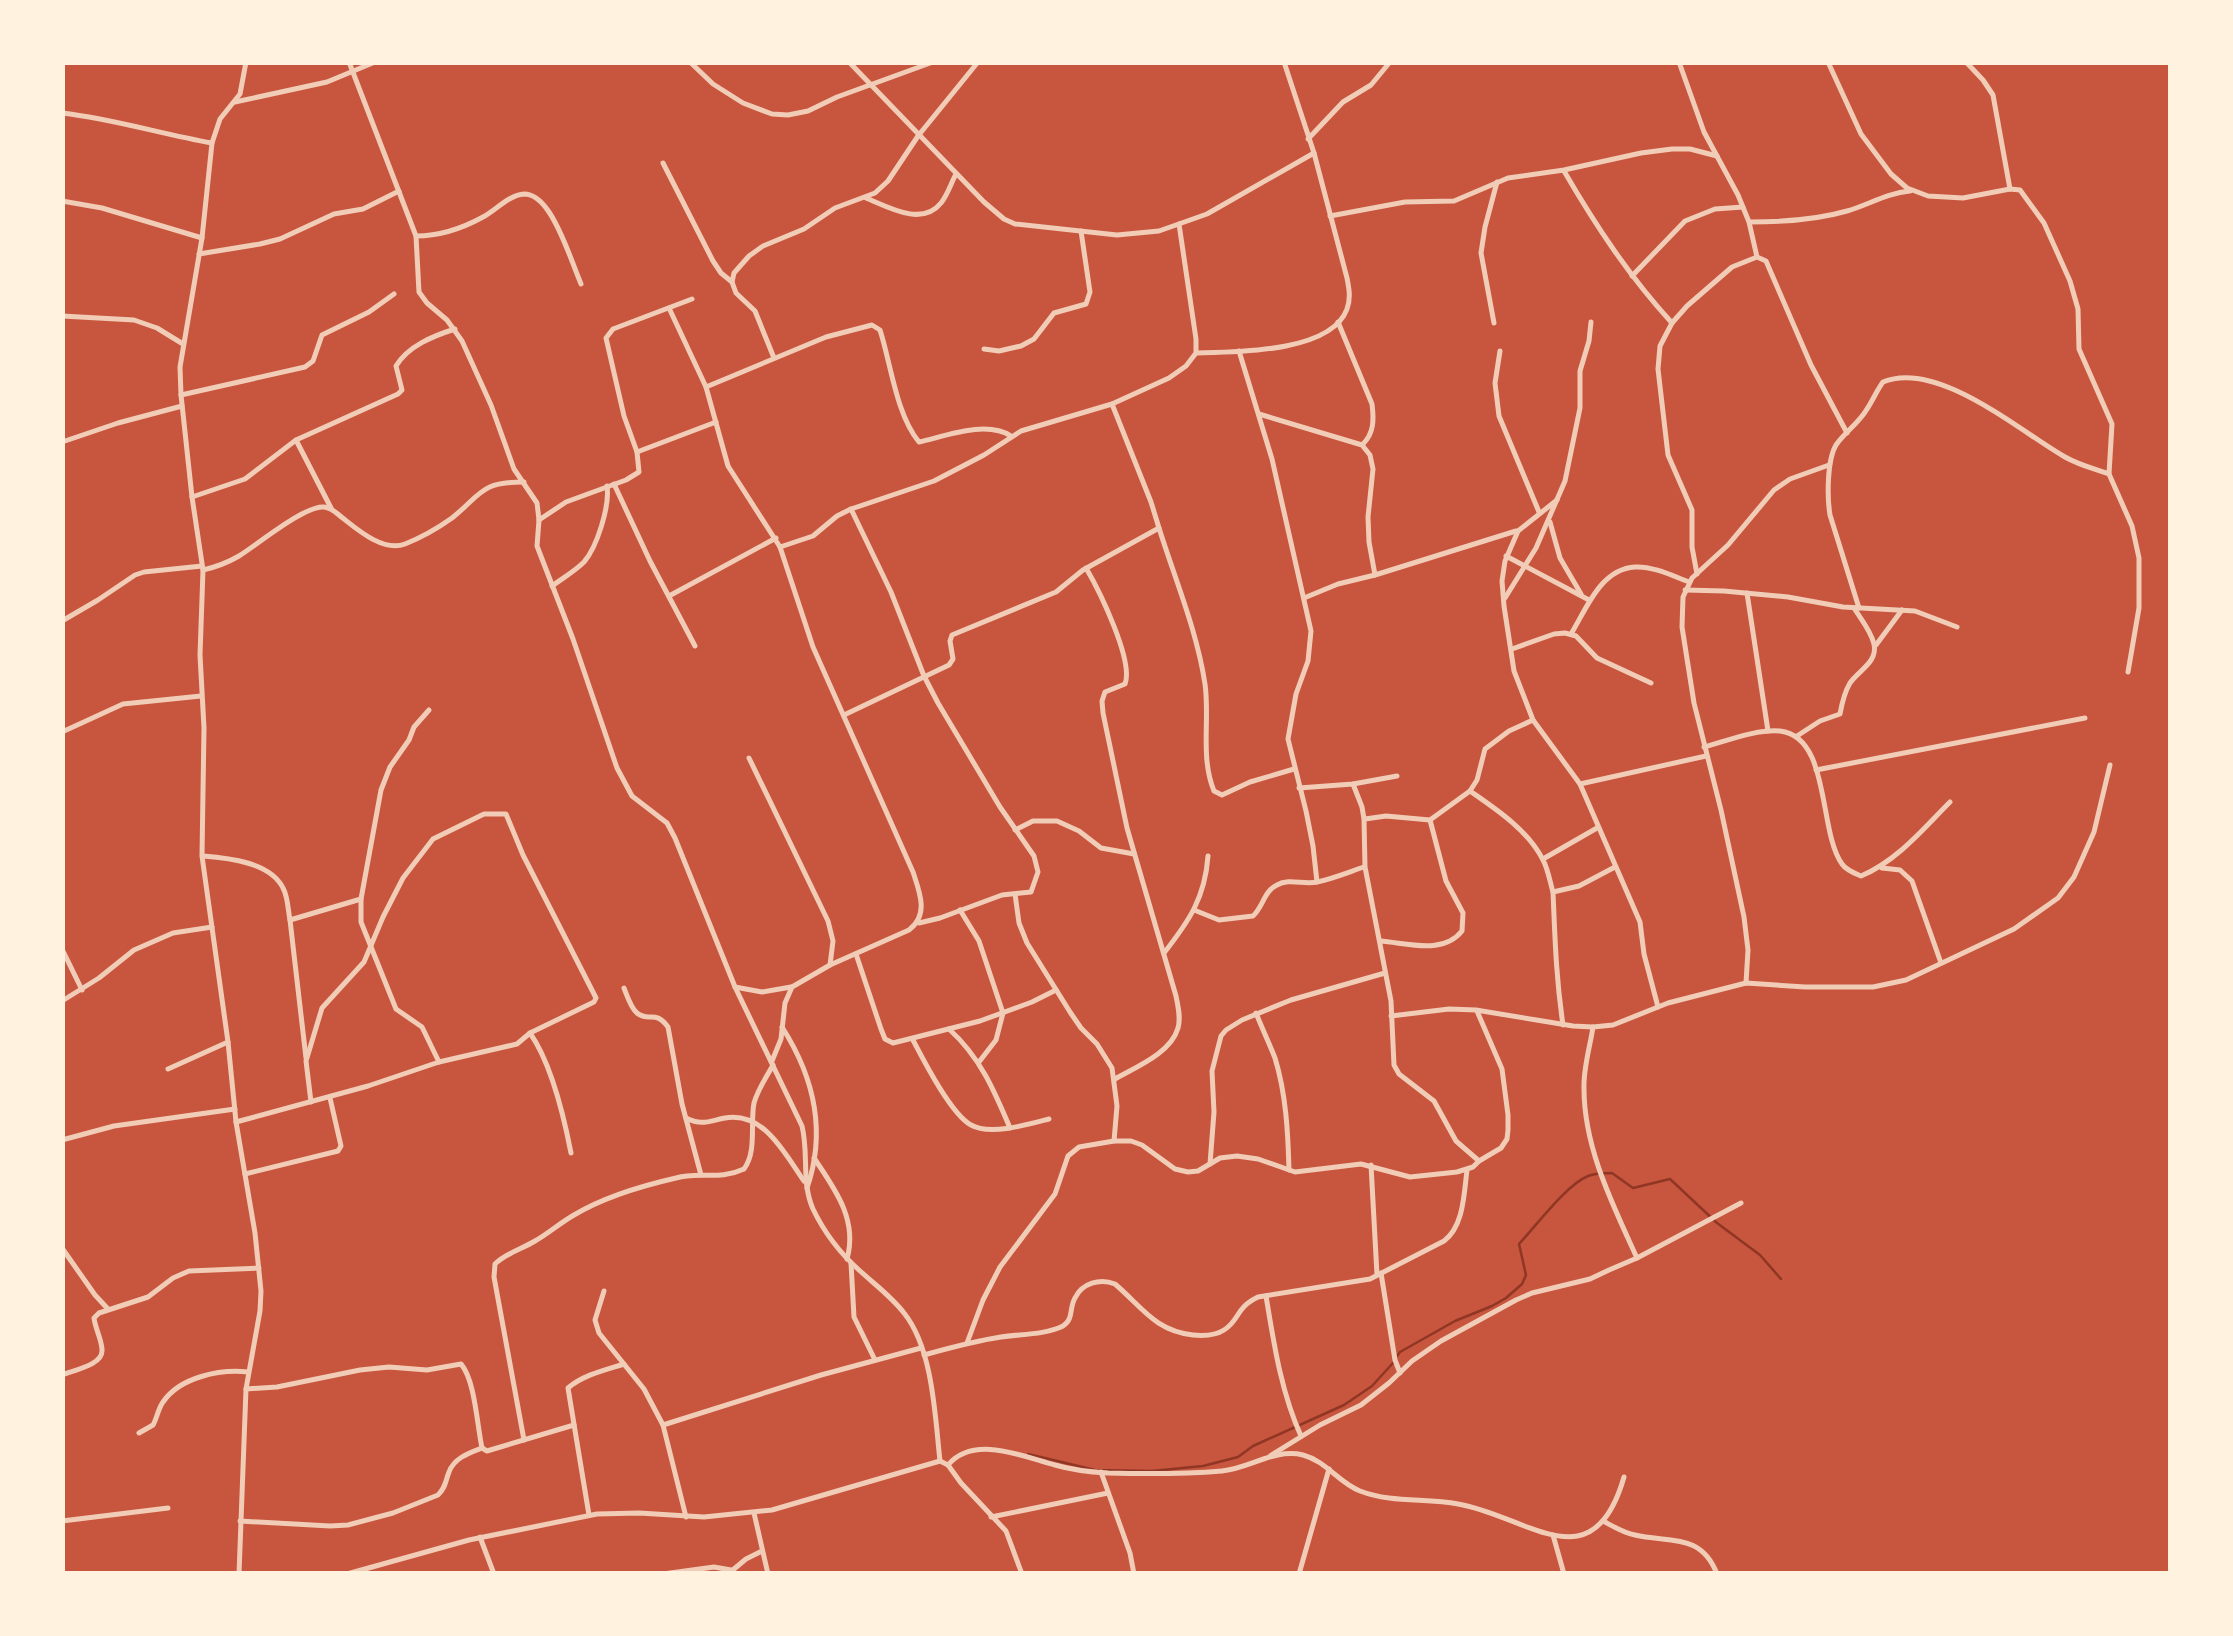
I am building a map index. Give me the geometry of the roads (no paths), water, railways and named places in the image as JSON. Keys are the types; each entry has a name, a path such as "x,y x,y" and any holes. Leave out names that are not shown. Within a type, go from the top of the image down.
{"street":[{"path":"238,1574 246,1389 262,1292 202,856 202,568 180,367 202,238 212,143 220,120 243,84 246,62"},
{"path":"349,62 416,236 422,298 455,329 491,404 514,469 534,496 539,520 537,546 621,778 632,796 666,823 675,838 735,987 804,1134 806,1187"},
{"path":"235,102 327,82 375,62"},
{"path":"690,62 728,94 772,114 808,111 933,62"},
{"path":"849,62 984,202 1004,219 1034,227 1117,235 1142,234 1180,224 1228,203 1314,153"},
{"path":"732,282 740,266 763,246 804,228 835,208 866,198 888,180 978,62"},
{"path":"1196,352 1239,352 1301,343 1319,336 1347,310 1349,290 1314,153 1284,62"},
{"path":"1308,139 1343,102 1380,77 1390,62"},
{"path":"1679,62 1696,114 1743,206 1757,257"},
{"path":"1828,62 1861,134 1891,174 1912,191 1928,196 1963,198 2020,190 2056,249 2078,308 2078,349 2112,424 2109,474 2132,526 2138,558 2139,608 2128,672"},
{"path":"1966,62 1992,95 2010,189"},
{"path":"62,113 129,123 212,143"},
{"path":"1330,216 1376,206 1448,202 1520,175 1672,149 1717,156"},
{"path":"663,163 712,262 754,311 774,358"},
{"path":"1564,170 1603,237 1672,323"},
{"path":"866,198 921,215 937,207 956,174"},
{"path":"1494,323 1481,242 1498,182"},
{"path":"199,254 280,238 399,191"},
{"path":"1749,222 1780,222 1849,211 1912,191"},
{"path":"416,236 436,235 481,218 516,196 529,194 550,214 580,284"},
{"path":"62,201 102,208 202,238"},
{"path":"1632,276 1685,222 1715,209 1743,206"},
{"path":"780,547 813,536 851,509 934,480 984,455 1011,436 1112,404 1186,366 1196,352 1196,339 1180,224"},
{"path":"984,349 999,351 1021,346 1034,339 1054,313 1086,304 1090,292 1081,230"},
{"path":"1696,574 1692,510 1668,455 1658,369 1660,346 1687,306 1732,267 1761,257 1770,266 1811,365 1848,433"},
{"path":"181,396 304,367 312,361 322,335 369,312 394,294"},
{"path":"539,520 566,502 639,472 638,452 624,416 606,338 613,328 692,299"},
{"path":"668,308 706,387 728,466 776,538 813,647 913,872 921,904 919,922"},
{"path":"62,316 134,320 183,344"},
{"path":"1338,322 1372,404 1372,432 1362,445"},
{"path":"1504,600 1527,566 1566,481 1582,398 1580,371 1589,342 1590,322"},
{"path":"706,387 826,337 872,325 880,330 885,358 919,442 981,429 1004,431 1011,436"},
{"path":"192,497 254,474 296,440 398,394 402,385 398,360 427,340 455,329"},
{"path":"1500,351 1495,382 1499,416 1539,512"},
{"path":"1239,352 1260,414 1304,598 1311,645 1288,739 1313,846 1316,882"},
{"path":"1875,648 1857,608 1830,515 1829,466 1835,446 1867,410 1883,382 1898,377 1923,380 1981,403 2062,456 2109,474"},
{"path":"1112,404 1151,502 1202,666 1206,750 1214,791 1222,795 1294,769"},
{"path":"64,439 182,406"},
{"path":"1260,414 1362,445 1370,455 1373,469 1369,542 1375,575"},
{"path":"638,452 716,422"},
{"path":"296,440 332,509 385,545 396,547 448,521 490,486 524,482"},
{"path":"1746,983 1744,917 1694,703 1682,627 1685,590 1774,490 1829,466"},
{"path":"552,586 591,552 610,485"},
{"path":"610,485 694,646"},
{"path":"1304,598 1338,584 1518,530 1557,500"},
{"path":"62,621 144,572 222,565 309,511 332,509"},
{"path":"735,987 762,992 792,987 919,922 1002,895 1032,892 1038,872 1034,856 954,733 924,676 891,592 851,509"},
{"path":"1549,519 1560,558 1586,598"},
{"path":"844,715 952,663 952,635 1056,592 1086,568 1158,528"},
{"path":"1518,530 1506,556 1502,581 1514,670 1534,720 1580,784 1640,922 1658,1008"},
{"path":"670,596 776,538"},
{"path":"1506,556 1586,598"},
{"path":"1086,568 1112,621 1128,674 1125,684 1105,692 1102,701 1134,854 1180,1017 1178,1032 1158,1053 1115,1079"},
{"path":"1571,634 1586,598 1620,571 1650,569 1689,582"},
{"path":"1685,590 1902,610 1927,614 1957,627"},
{"path":"1747,593 1768,732"},
{"path":"1797,736 1840,714 1850,684 1872,659 1875,648 1902,610"},
{"path":"1511,649 1554,634 1571,634 1597,658 1651,683"},
{"path":"62,732 123,704 202,696"},
{"path":"429,710 414,727 381,790 361,898 361,922 396,1009 422,1027 439,1062"},
{"path":"1816,770 2085,718"},
{"path":"1364,820 1386,816 1430,820 1470,791 1485,749 1509,731 1534,720"},
{"path":"1704,747 1768,732 1797,736 1816,770 1840,862 1861,876 1880,868 1950,802"},
{"path":"1580,784 1706,756"},
{"path":"749,758 828,921 834,941 830,965"},
{"path":"1391,1016 1476,1010 1593,1027 1612,1025 1746,983 1874,987 1906,980 2014,929 2058,898 2074,877 2094,832 2110,765"},
{"path":"1299,788 1397,776"},
{"path":"1352,784 1362,807 1365,867 1386,973 1396,1069 1434,1101 1456,1141 1478,1161"},
{"path":"1470,791 1521,831 1543,859 1553,892 1554,963 1563,1025"},
{"path":"236,1122 439,1062 517,1044 594,1002 596,998 506,814 484,814 434,839 403,878 364,962 322,1008 306,1061"},
{"path":"1015,830 1034,820 1056,821 1079,830 1101,848 1134,854"},
{"path":"1380,941 1439,946 1449,943 1462,930 1463,914 1442,869 1430,820"},
{"path":"1543,859 1597,828"},
{"path":"202,856 235,858 272,875 283,888 311,1102"},
{"path":"1164,953 1194,910 1206,878 1208,856"},
{"path":"1194,910 1219,920 1253,916 1274,886 1316,882 1365,867"},
{"path":"1553,892 1580,886 1614,867"},
{"path":"1880,868 1900,870 1912,881 1941,963"},
{"path":"1015,894 1022,935 1081,1028 1107,1058 1115,1079 1114,1141"},
{"path":"290,920 361,898"},
{"path":"960,910 979,942 1004,1013 996,1040 979,1062"},
{"path":"62,1001 134,950 173,933 212,927"},
{"path":"62,950 82,990"},
{"path":"856,954 885,1039 894,1043 1004,1013 1056,990"},
{"path":"1210,1164 1212,1072 1226,1030 1308,994 1386,973"},
{"path":"524,1440 494,1277 495,1264 598,1202 676,1178 726,1176 744,1169 750,1155 758,1091 773,1062 792,987"},
{"path":"624,988 636,1012 655,1015 668,1027 701,1175"},
{"path":"967,1343 994,1278 1055,1194 1070,1152 1079,1147 1114,1141 1142,1144 1183,1172 1198,1171 1220,1158 1237,1156 1258,1158 1290,1170 1362,1164 1410,1177 1467,1170 1502,1148 1507,1138 1508,1115 1502,1069 1476,1010"},
{"path":"1256,1014 1282,1087 1290,1170"},
{"path":"782,1027 794,1045 816,1106 813,1171 806,1187"},
{"path":"1593,1027 1584,1088 1591,1138 1607,1191 1637,1258"},
{"path":"950,1030 979,1062 1010,1128"},
{"path":"530,1034 546,1064 571,1153"},
{"path":"913,1040 943,1093 968,1124 978,1128 1010,1128 1049,1119"},
{"path":"168,1070 228,1042"},
{"path":"245,1174 338,1151 341,1146 330,1097"},
{"path":"62,1140 114,1126 235,1109"},
{"path":"686,1118 698,1124 729,1118 752,1121 783,1148 822,1225 849,1261 912,1324 933,1403 940,1461"},
{"path":"814,1158 848,1216 854,1317 875,1360"},
{"path":"1372,1165 1379,1274 1400,1373"},
{"path":"663,1425 875,1360 1044,1332 1070,1319 1077,1294 1097,1281 1115,1284 1162,1326 1207,1336 1226,1329 1246,1303 1379,1274 1452,1235 1461,1210 1467,1170"},
{"path":"1268,1457 1361,1405 1441,1341 1516,1300 1590,1279 1741,1203"},
{"path":"62,1248 108,1310"},
{"path":"62,1375 99,1359 102,1351 94,1318 108,1310 148,1298 189,1271 259,1268"},
{"path":"604,1291 595,1320 599,1333 650,1398 663,1425 686,1516"},
{"path":"1266,1296 1286,1398 1301,1436"},
{"path":"246,1389 389,1366 428,1370 461,1364 470,1382 482,1448"},
{"path":"589,1516 568,1396 570,1386 624,1364"},
{"path":"139,1432 153,1426 162,1404 175,1390 219,1370 248,1372"},
{"path":"482,1448 488,1451 574,1426"},
{"path":"240,1521 330,1526 367,1521 438,1494 454,1463 482,1448"},
{"path":"948,1465 956,1456 989,1450 1076,1470 1224,1471 1287,1453 1316,1460 1353,1488 1374,1496 1462,1504 1569,1537 1585,1534 1604,1522 1618,1498 1624,1477"},
{"path":"351,1573 480,1537 589,1516 639,1513 716,1517 754,1513 940,1461 948,1465 1006,1531 1022,1574"},
{"path":"1299,1574 1329,1469"},
{"path":"1101,1472 1134,1574"},
{"path":"991,1517 1108,1493"},
{"path":"62,1520 168,1508"},
{"path":"754,1513 768,1574"},
{"path":"1604,1522 1629,1534 1685,1541 1713,1563 1717,1574"},
{"path":"1553,1535 1564,1574"},
{"path":"480,1537 494,1574"},
{"path":"663,1574 714,1567 730,1572 762,1551"}],"waterway":[{"path":"1397,1356 1455,1321 1506,1298 1522,1284 1526,1275 1519,1244 1570,1188 1594,1174 1612,1173 1633,1188 1670,1179 1717,1223 1760,1255 1781,1279"},
{"path":"1028,1454 1095,1470 1152,1471 1203,1466 1238,1457 1253,1446 1344,1405 1372,1386 1393,1363"}]}
